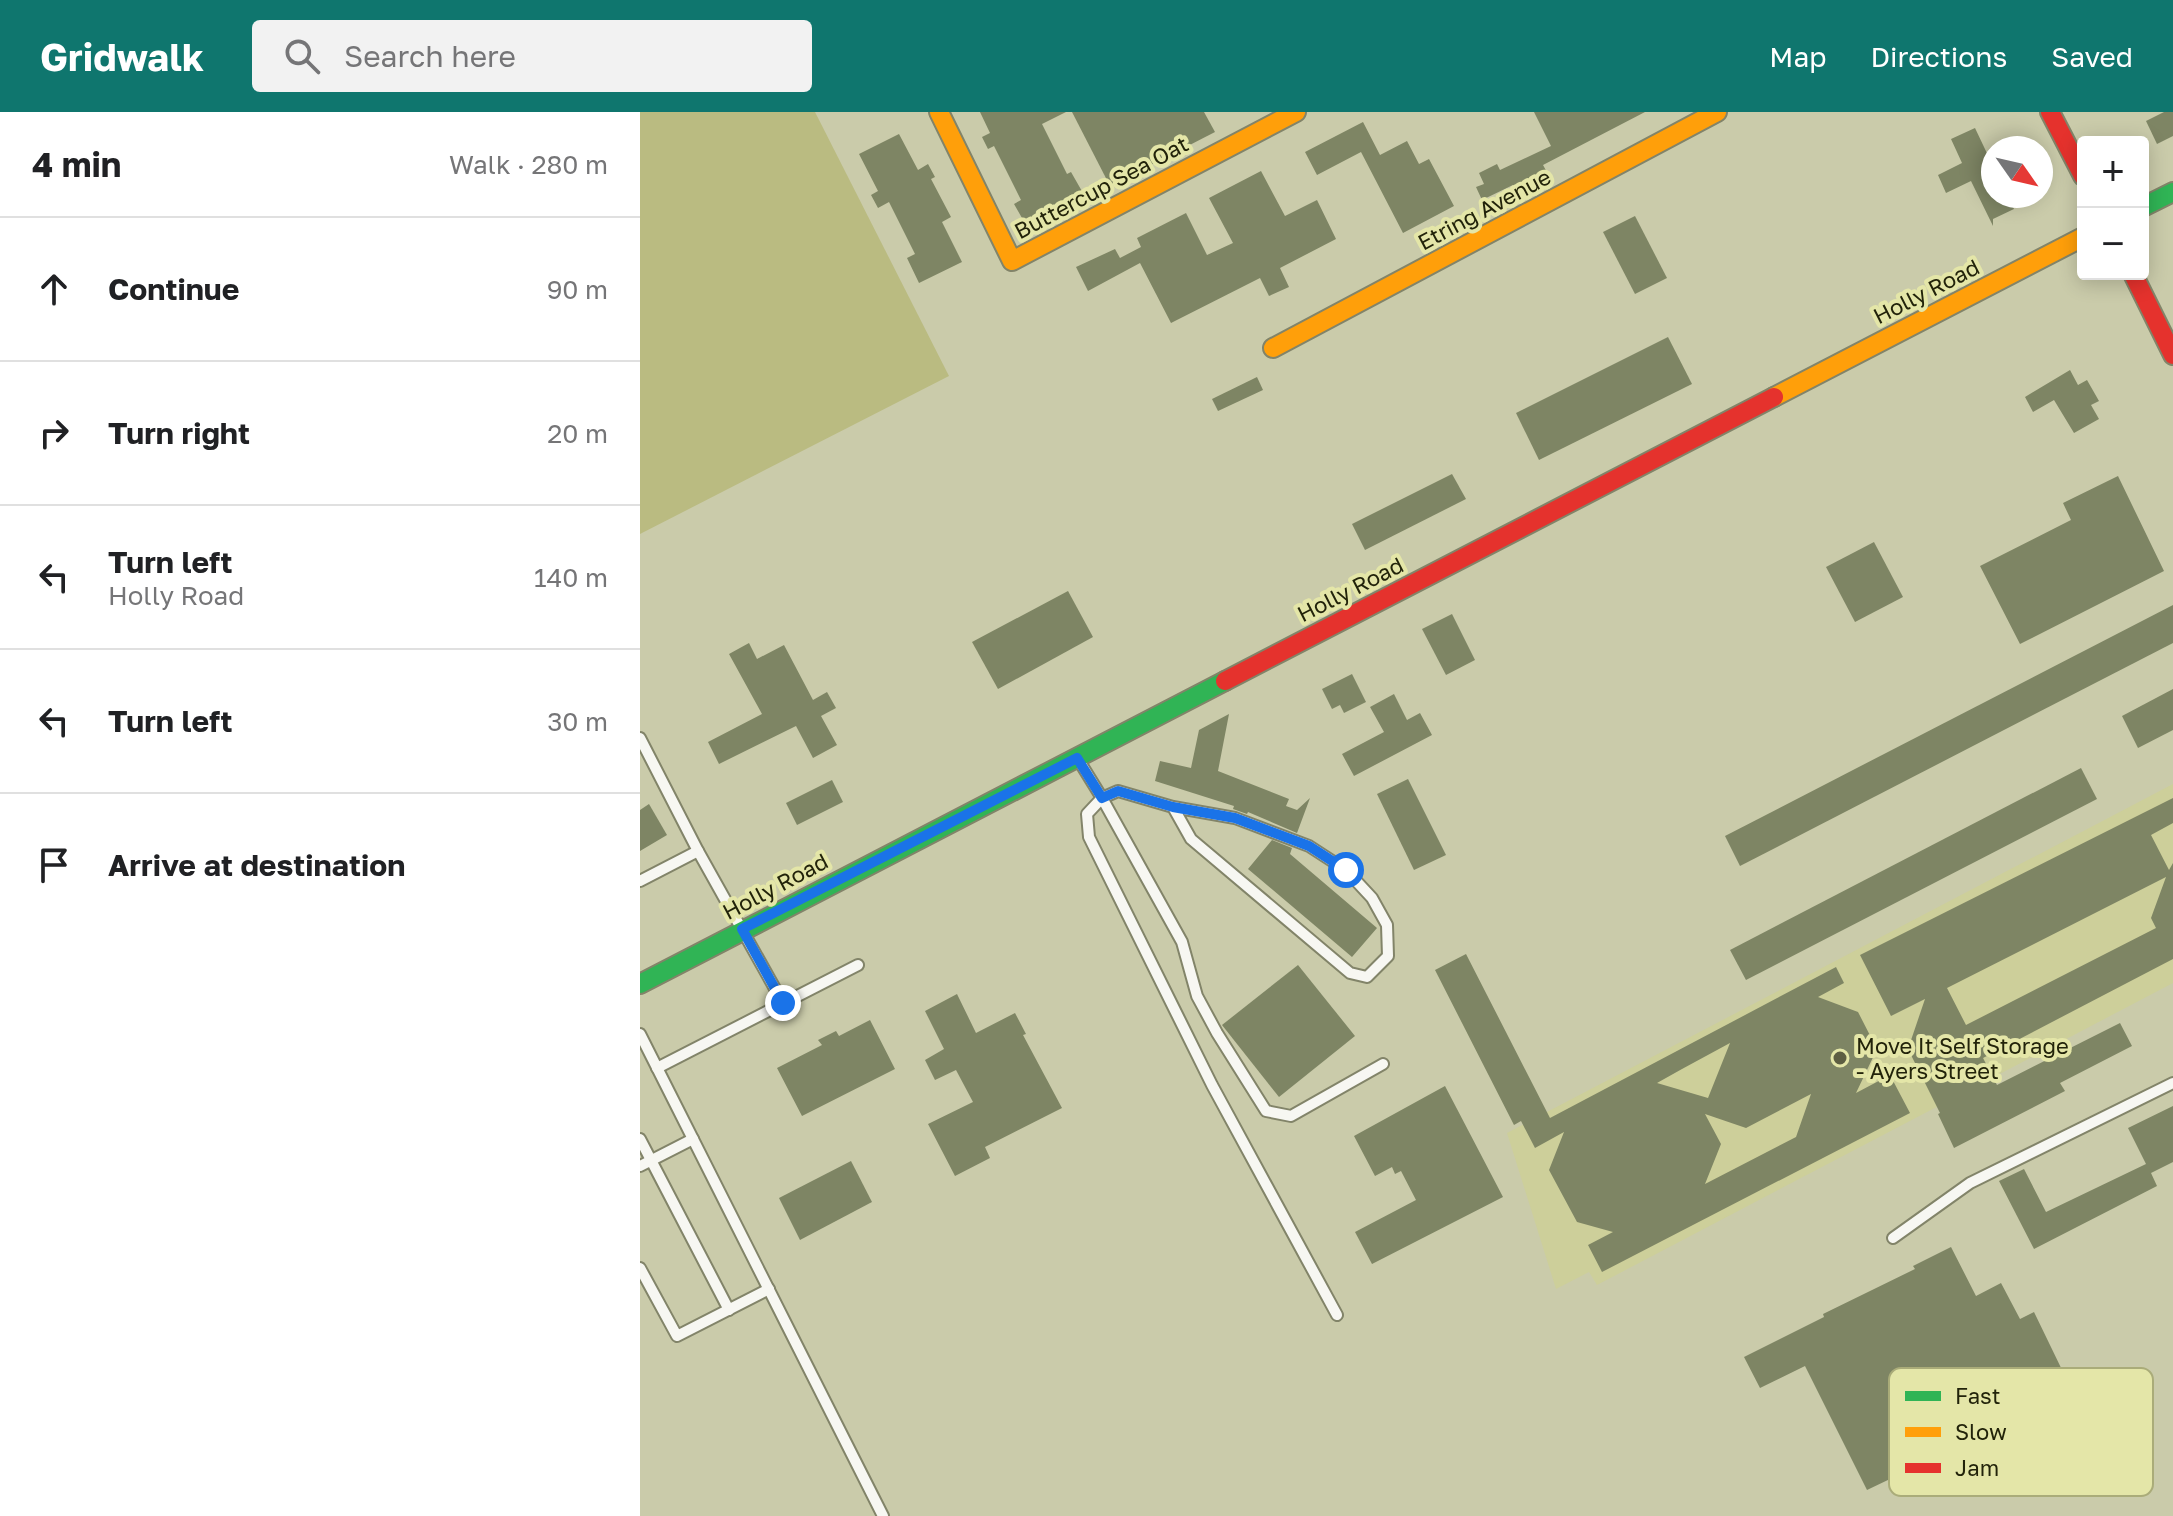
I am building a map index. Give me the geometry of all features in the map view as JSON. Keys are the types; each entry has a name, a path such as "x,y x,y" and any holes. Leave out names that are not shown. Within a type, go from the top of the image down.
{"main road":[{"name":"Buttercup Sea Oat","path":"939,112 1012,261 1296,112"},
{"name":"Etring Avenue","path":"1273,348 1717,112"},
{"path":"2050,112 2077,164"},
{"path":"2149,204 2173,192"},
{"name":"Holly Road","path":"640,984 2077,240"},
{"path":"2136,280 2173,355"}],"lane":[{"path":"640,738 698,851 783,1003"},
{"path":"1077,758 1182,942 1197,996 1266,1111 1291,1116 1383,1064"},
{"path":"1173,807 1191,839 1350,973 1367,977 1388,956 1387,925 1372,898 1346,870 1309,846 1235,818 1173,807 1118,791 1102,798 1087,814 1089,837 1212,1085 1337,1315"},
{"path":"640,881 698,851"},
{"path":"657,1068 858,965"},
{"path":"640,1034 883,1516"},
{"path":"1893,1238 1970,1183 2173,1083"},
{"path":"640,1139 729,1310"},
{"path":"640,1166 693,1139"},
{"path":"640,1268 677,1336 769,1289"}],"shaded area":[{"path":"640,112 815,112 949,376 640,534"},
{"name":"Move It Self Storage - Ayers Street","path":"2173,784 2173,983 1597,1285 1589,1272 1556,1289 1507,1133"}],"building":[{"path":"980,112 1066,112 1042,124 1067,174 1071,172 1083,193 1026,225 1014,204 1021,200 994,146 988,149 982,137 990,133"},
{"path":"1072,112 1204,112 1215,132 1110,186"},
{"path":"1534,112 1645,112 1543,165 1549,176 1516,191 1513,185 1482,200 1476,187 1484,184 1479,173 1497,164 1500,170 1551,146"},
{"path":"2164,112 2173,112 2173,136 2157,144 2146,121"},
{"path":"1363,122 1380,155 1407,141 1419,164 1429,159 1454,206 1403,233 1361,152 1317,175 1305,152"},
{"path":"1975,128 1981,141 1981,201 1971,181 1946,193 1938,175 1962,163 1951,139"},
{"path":"899,134 918,170 928,164 935,177 931,179 951,217 942,222 962,262 919,283 907,258 915,254 889,202 878,208 871,195 878,191 859,154"},
{"path":"1261,171 1285,216 1317,200 1336,239 1280,268 1289,287 1269,296 1260,278 1171,323 1140,263 1088,291 1076,267 1115,249 1120,258 1141,247 1137,238 1186,213 1207,255 1233,243 1209,198"},
{"path":"1984,208 2014,208 1993,219 1993,226"},
{"path":"1635,216 1667,278 1635,294 1603,232"},
{"path":"1668,337 1692,384 1539,460 1516,413"},
{"path":"2070,370 2078,385 2087,380 2099,401 2091,405 2099,419 2074,433 2054,400 2033,412 2025,397"},
{"path":"1257,377 1263,390 1218,411 1212,399"},
{"path":"1452,474 1466,499 1365,550 1352,524"},
{"path":"2118,476 2164,571 2020,644 1980,566 2071,520 2063,503"},
{"path":"1874,542 1903,597 1855,622 1826,567"},
{"path":"1068,591 1093,637 998,689 972,642"},
{"path":"2173,605 2173,643 1740,866 1725,836"},
{"path":"1452,614 1475,660 1446,675 1422,629"},
{"path":"749,643 757,659 784,645 813,700 827,692 836,708 821,716 837,745 813,758 796,726 719,764 708,742 762,714 729,654"},
{"path":"1352,674 1366,702 1344,713 1340,705 1332,709 1322,689"},
{"path":"2173,689 2173,730 2138,748 2122,716"},
{"path":"1394,694 1407,720 1420,713 1432,735 1354,776 1342,754 1384,732 1370,707"},
{"path":"1229,714 1218,771 1289,799 1286,806 1297,810 1310,798 1297,833 1248,812 1233,809 1234,806 1155,781 1160,761 1191,768 1199,730"},
{"path":"2081,768 2097,799 1746,980 1730,950"},
{"path":"1408,779 1446,855 1414,870 1377,794"},
{"path":"832,780 843,802 797,825 786,803"},
{"path":"2173,798 2173,823 2151,835 2169,870 2173,863 2173,959 1983,1058 1997,1085 2120,1023 2132,1046 2060,1083 2065,1091 1954,1148 1908,1049 1925,999 1891,1016 1860,955","holes":["2166,877 2151,918 2156,928 1966,1025 1947,988"]},
{"path":"649,804 667,835 640,851 640,810"},
{"path":"1272,840 1292,848 1290,854 1377,928 1352,957 1248,869"},
{"path":"1466,954 1550,1118 1836,967 1844,983 1818,997 1858,1012 1877,1049 1856,1093 1890,1075 1910,1113 1602,1272 1588,1245 1613,1232 1577,1222 1549,1170 1564,1132 1535,1148 1521,1121 1514,1125 1435,970","holes":["1730,1043 1708,1098 1657,1083 1682,1069","1811,1094 1796,1137 1705,1184 1721,1144 1705,1114 1746,1128"]},
{"path":"1298,965 1355,1036 1279,1097 1222,1025"},
{"path":"957,994 976,1033 1015,1013 1026,1034 1023,1035 1062,1108 985,1147 990,1158 955,1176 928,1124 973,1102 956,1070 935,1080 925,1060 944,1049 925,1011"},
{"path":"870,1020 895,1069 802,1116 777,1068 822,1045 818,1040 836,1031 839,1036"},
{"path":"1445,1086 1503,1197 1372,1264 1355,1232 1416,1200 1401,1171 1395,1174 1392,1167 1375,1176 1354,1136"},
{"path":"2173,1106 2173,1162 2151,1173 2157,1186 2034,1249 1999,1181 2024,1169 2046,1212 2146,1164 2128,1128"},
{"path":"851,1161 872,1202 800,1240 779,1198"},
{"path":"1951,1247 1976,1296 2001,1283 2020,1319 2034,1312 2061,1368 1889,1368 1889,1479 1867,1490 1805,1366 1760,1388 1744,1357 1915,1269 1913,1266"}],"traffic: fast":[{"path":"2149,204 2173,192"},
{"path":"640,984 1225,681"}],"traffic: slow":[{"path":"939,112 1012,261 1296,112"},
{"path":"1273,348 1717,112"},
{"path":"1774,397 2077,240"}],"traffic: jam":[{"path":"2050,112 2077,164"},
{"path":"2136,280 2173,355"},
{"path":"1225,681 1774,397"}],"place":[{"name":"Move It Self Storage - Ayers Street","path":"1840,1058"}],"route":[{"path":"783,1003 742,929 1077,758 1102,798 1118,791 1173,807 1235,818 1309,846 1346,870"}]}
